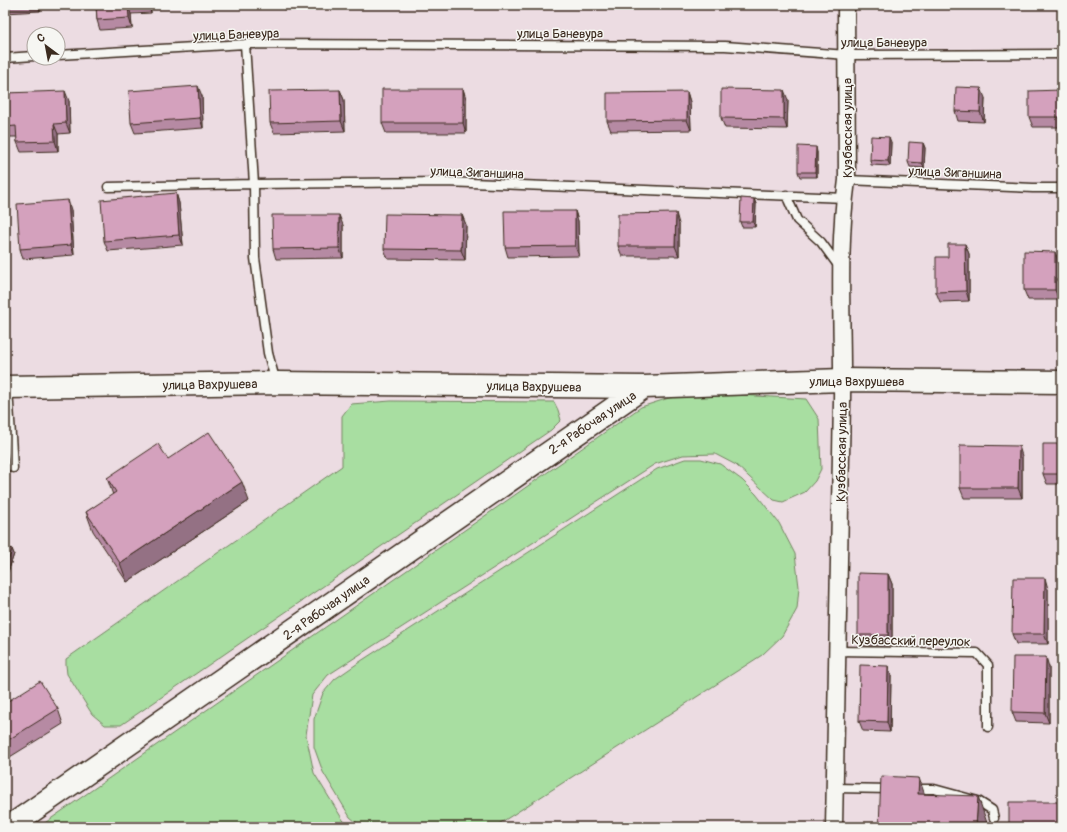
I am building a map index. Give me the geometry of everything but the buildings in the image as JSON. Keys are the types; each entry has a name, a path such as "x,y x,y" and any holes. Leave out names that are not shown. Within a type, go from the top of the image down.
{"main road":[{"name":"улица Вахрушева","path":"7,387 277,383 644,387 842,380 1062,382"},
{"name":"2-я Рабочая улица","path":"8,827 644,387"}],"street":[{"name":"Кузбасская улица","path":"834,827 842,380 841,270 847,180 846,5"}],"lane":[{"name":"улица Баневура","path":"66,55 245,44 725,46 847,55 1062,54"},
{"path":"245,44 254,184 255,258 268,354 277,383"},
{"path":"5,58 26,57"},
{"name":"улица Зиганшина","path":"847,180 1062,188"},
{"name":"улица Зиганшина","path":"108,187 446,182 845,198"},
{"path":"786,195 797,220 820,242 841,270"},
{"path":"7,387 13,468"},
{"name":"Кузбасский переулок","path":"838,651 978,653 988,665 988,727"},
{"path":"835,788 934,789 978,801 992,810 994,818"}],"green space":[{"path":"723,394 806,399 819,419 821,469 815,481 805,492 783,502 774,500 736,465 715,454 683,455 655,464 328,675 312,695 306,735 314,773 343,820 350,827 39,827 641,407 672,397"},
{"path":"391,401 554,402 561,420 551,430 121,725 105,725 92,714 67,674 66,659 342,466 342,416 351,404"},
{"path":"685,459 701,459 720,464 742,480 756,494 779,523 795,554 799,587 797,609 782,636 762,655 494,827 362,827 350,817 323,772 314,747 314,719 323,693 335,679 657,469"}]}
